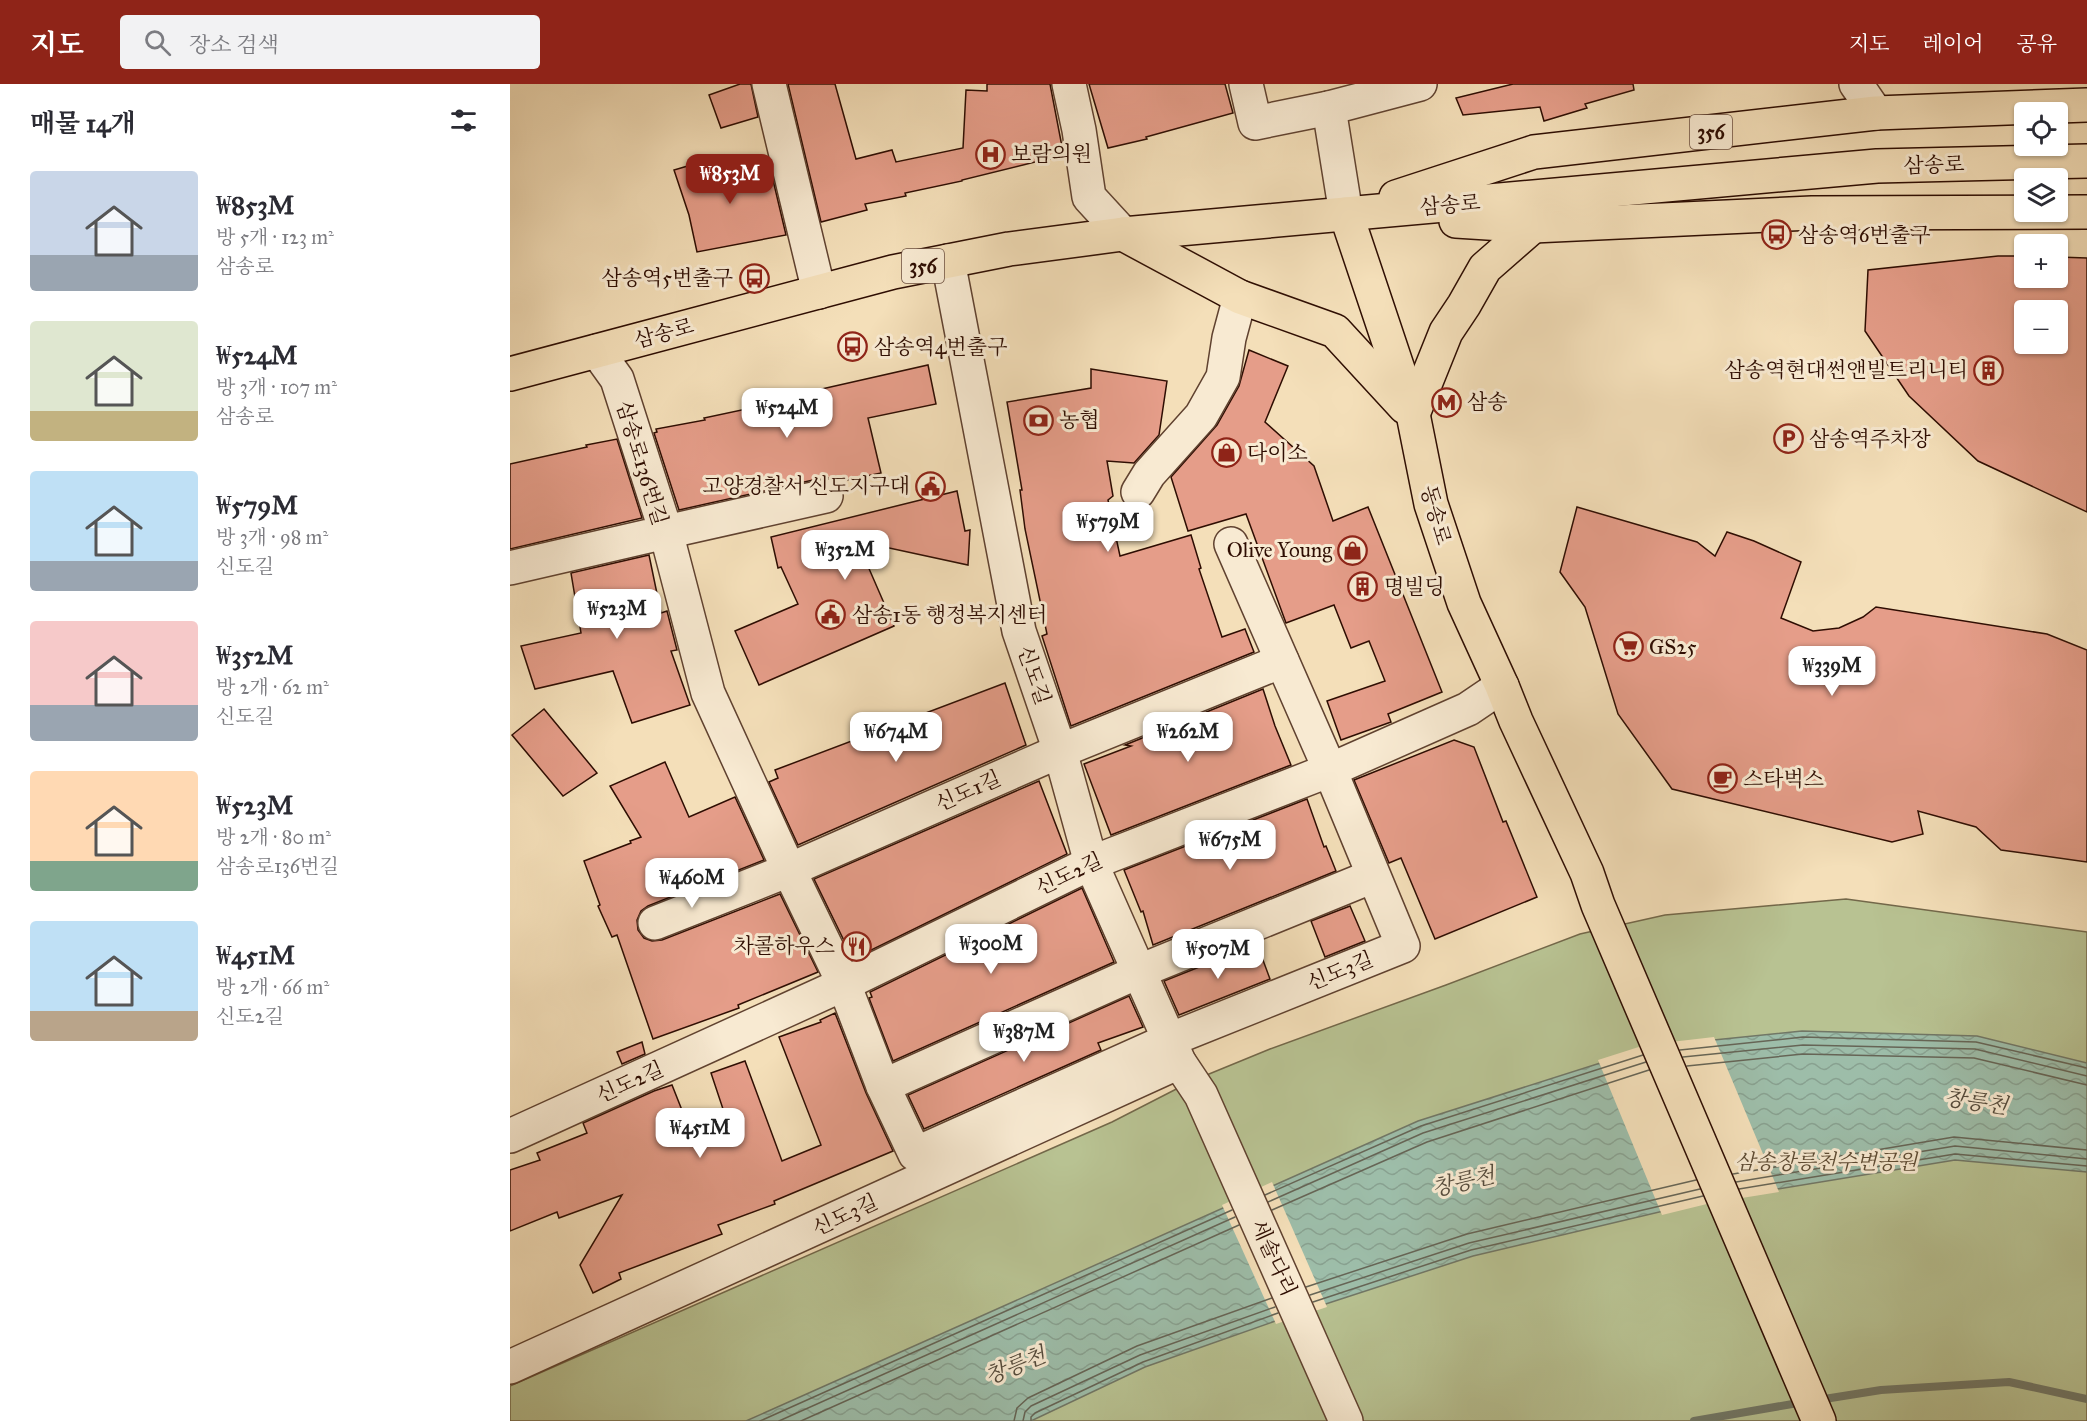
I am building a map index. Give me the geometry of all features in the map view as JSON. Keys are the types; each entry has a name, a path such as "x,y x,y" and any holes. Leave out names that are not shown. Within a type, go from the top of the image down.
{"main road":[{"name":"356","path":"1346,214 1534,152 1876,113 2087,105"},
{"name":"삼송로","path":"510,374 893,272 1009,249 1123,234 1877,166 2087,161"},
{"name":"356","path":"1346,214 1533,226 1812,213 2087,212"},
{"name":"동송로","path":"1346,214 1413,414 1431,504 1464,603 1587,873 1598,905 1819,1421"},
{"path":"1123,234 1240,297 1335,331 1413,414 1446,332 1485,268 1533,226"}],"street":[{"path":"769,84 819,292"},
{"path":"1069,84 1079,130 1089,197 1123,234"},
{"path":"1246,84 1255,123 1329,108 1376,89 1420,84"},
{"path":"1856,84 1876,113"},
{"path":"1329,108 1346,214"},
{"name":"신도길","path":"948,261 1019,632 1060,751 1091,863 1174,1051 1202,1095"},
{"path":"1138,492 1149,474 1201,416 1223,377 1229,338 1240,297"},
{"name":"삼송로136번길","path":"510,568 666,532 617,379 597,351"},
{"path":"826,496 666,532 708,693 844,984 883,1086 1140,971 1373,876 1330,770 1231,544"},
{"name":"신도1길","path":"655,923 789,870 1060,751 1282,661"},
{"name":"신도2길","path":"510,1137 844,984 1091,863 1330,770 1468,709 1502,686"},
{"name":"신도3길","path":"510,1367 1174,1051 1403,945 1373,876"},
{"name":"신도3길","path":"883,1086 915,1154 1174,1051"},
{"name":"세솔다리","path":"1202,1095 1346,1421"}],"green space":[{"name":"삼송창릉천수변공원","path":"1846,899 2087,932 2087,1421 510,1421 510,1386 1112,1122 1192,1081 1270,1049 1580,934 1665,915"}],"water":[{"name":"창릉천","path":"1802,1031 1977,1036 2087,1063 2087,1172 1955,1160 1710,1200 1473,1256 1298,1313 1145,1367 1031,1421 746,1421 1418,1121 1616,1058 1694,1042"}],"pier":[{"path":"1714,1037 1779,1192 1711,1203 1662,1215 1598,1060 1645,1045"},
{"path":"1272,1182 1327,1307 1276,1324 1222,1205"}],"building":[{"path":"740,84 751,84 758,117 721,128 709,95"},
{"path":"788,84 835,84 856,159 892,150 896,162 963,148 966,90 987,91 987,84 1050,84 1064,157 905,193 906,196 865,204 867,210 821,222"},
{"path":"1089,84 1225,84 1233,113 1146,137 1147,139 1108,148"},
{"path":"1513,84 1633,84 1634,90 1585,104 1587,108 1544,121 1540,107 1463,115 1456,98"},
{"path":"715,158 720,175 769,163 786,235 697,252 689,215 674,170"},
{"name":"삼송역현대썬앤빌트리니티","path":"2014,256 2014,288 2068,288 2068,257 2087,258 2087,512 1978,461 1909,396 1865,331 1868,270"},
{"path":"1249,350 1288,366 1265,422 1314,466 1333,521 1368,507 1442,692 1388,714 1391,722 1341,740 1327,701 1385,681 1369,641 1351,648 1334,605 1286,623 1246,514 1188,531 1171,477 1217,425 1239,386"},
{"path":"928,365 936,404 868,418 881,473 838,482 831,478 822,478 679,510 654,433 657,432 656,429 705,420 704,418 756,407 755,404"},
{"path":"1091,369 1167,381 1159,435 1134,463 1107,461 1113,496 1108,500 1120,556 1191,535 1201,568 1199,569 1222,637 1245,629 1254,652 1071,726 1042,636 1047,634 1025,529 1020,490 1022,490 1007,402 1091,388"},
{"path":"617,439 642,518 510,549 510,464"},
{"path":"957,491 965,531 970,530 968,565 857,541 894,626 759,685 735,631 798,604 781,567 778,568 771,537"},
{"path":"1577,507 1697,542 1715,556 1727,532 1754,541 1801,562 1781,618 1813,631 1839,628 1863,617 1876,607 2047,634 2087,650 2087,862 2001,850 1976,827 1918,811 1923,834 1892,842 1672,789 1618,714 1585,607 1560,572"},
{"path":"649,555 661,613 667,611 677,650 671,651 690,705 632,723 613,671 535,689 521,646 581,633 571,573"},
{"path":"1005,683 1026,745 798,845 769,782 778,778 775,770"},
{"path":"1263,689 1291,765 1111,835 1084,764"},
{"path":"544,709 597,773 563,796 512,735"},
{"path":"1454,740 1474,747 1503,822 1506,821 1537,897 1435,939 1401,858 1389,863 1354,780"},
{"path":"665,762 689,817 735,797 764,860 648,906 641,911 637,920 638,930 644,938 652,941 662,940 780,894 818,972 738,1005 739,1008 653,1039 617,935 612,937 598,906 600,905 584,861 641,837 610,786"},
{"path":"1039,781 1067,854 853,959 814,879"},
{"path":"1307,799 1324,847 1326,846 1336,871 1153,945 1143,911 1141,912 1124,870"},
{"path":"1082,888 1114,962 893,1061 869,998 872,997 870,992"},
{"path":"1350,906 1365,941 1325,957 1311,921"},
{"path":"1257,944 1270,979 1179,1015 1164,981"},
{"path":"1129,996 1143,1027 1098,1043 1101,1050 924,1129 908,1095"},
{"path":"835,1013 866,1093 893,1151 774,1201 775,1204 718,1225 722,1234 619,1273 621,1279 593,1293 580,1265 622,1195 559,1218 557,1212 510,1231 510,1170 540,1160 537,1153 587,1133 583,1123 672,1085 693,1138 728,1124 711,1073 745,1061 782,1161 821,1145 779,1037 821,1022 820,1020"},
{"path":"642,1042 645,1054 622,1064 617,1052"}],"waterway":[{"path":"1818,1400 1881,1390 2009,1382 2087,1399"},
{"path":"1694,1421 1804,1402"}],"place":[{"name":"보람의원","path":"990,154"},
{"name":"삼송역6번출구","path":"1777,235"},
{"name":"삼송역5번출구","path":"754,278"},
{"name":"삼송역4번출구","path":"853,347"},
{"name":"삼송역현대썬앤빌트리니티","path":"1989,370"},
{"name":"삼송","path":"1446,402"},
{"name":"농협","path":"1038,420"},
{"name":"삼송역주차장","path":"1788,439"},
{"name":"다이소","path":"1226,453"},
{"name":"고양경찰서 신도지구대","path":"931,486"},
{"name":"Olive Young","path":"1353,550"},
{"name":"명빌딩","path":"1363,587"},
{"name":"삼송1동 행정복지센터","path":"831,615"},
{"name":"GS25","path":"1628,647"},
{"name":"스타벅스","path":"1722,779"},
{"name":"차콜하우스","path":"856,946"}]}
